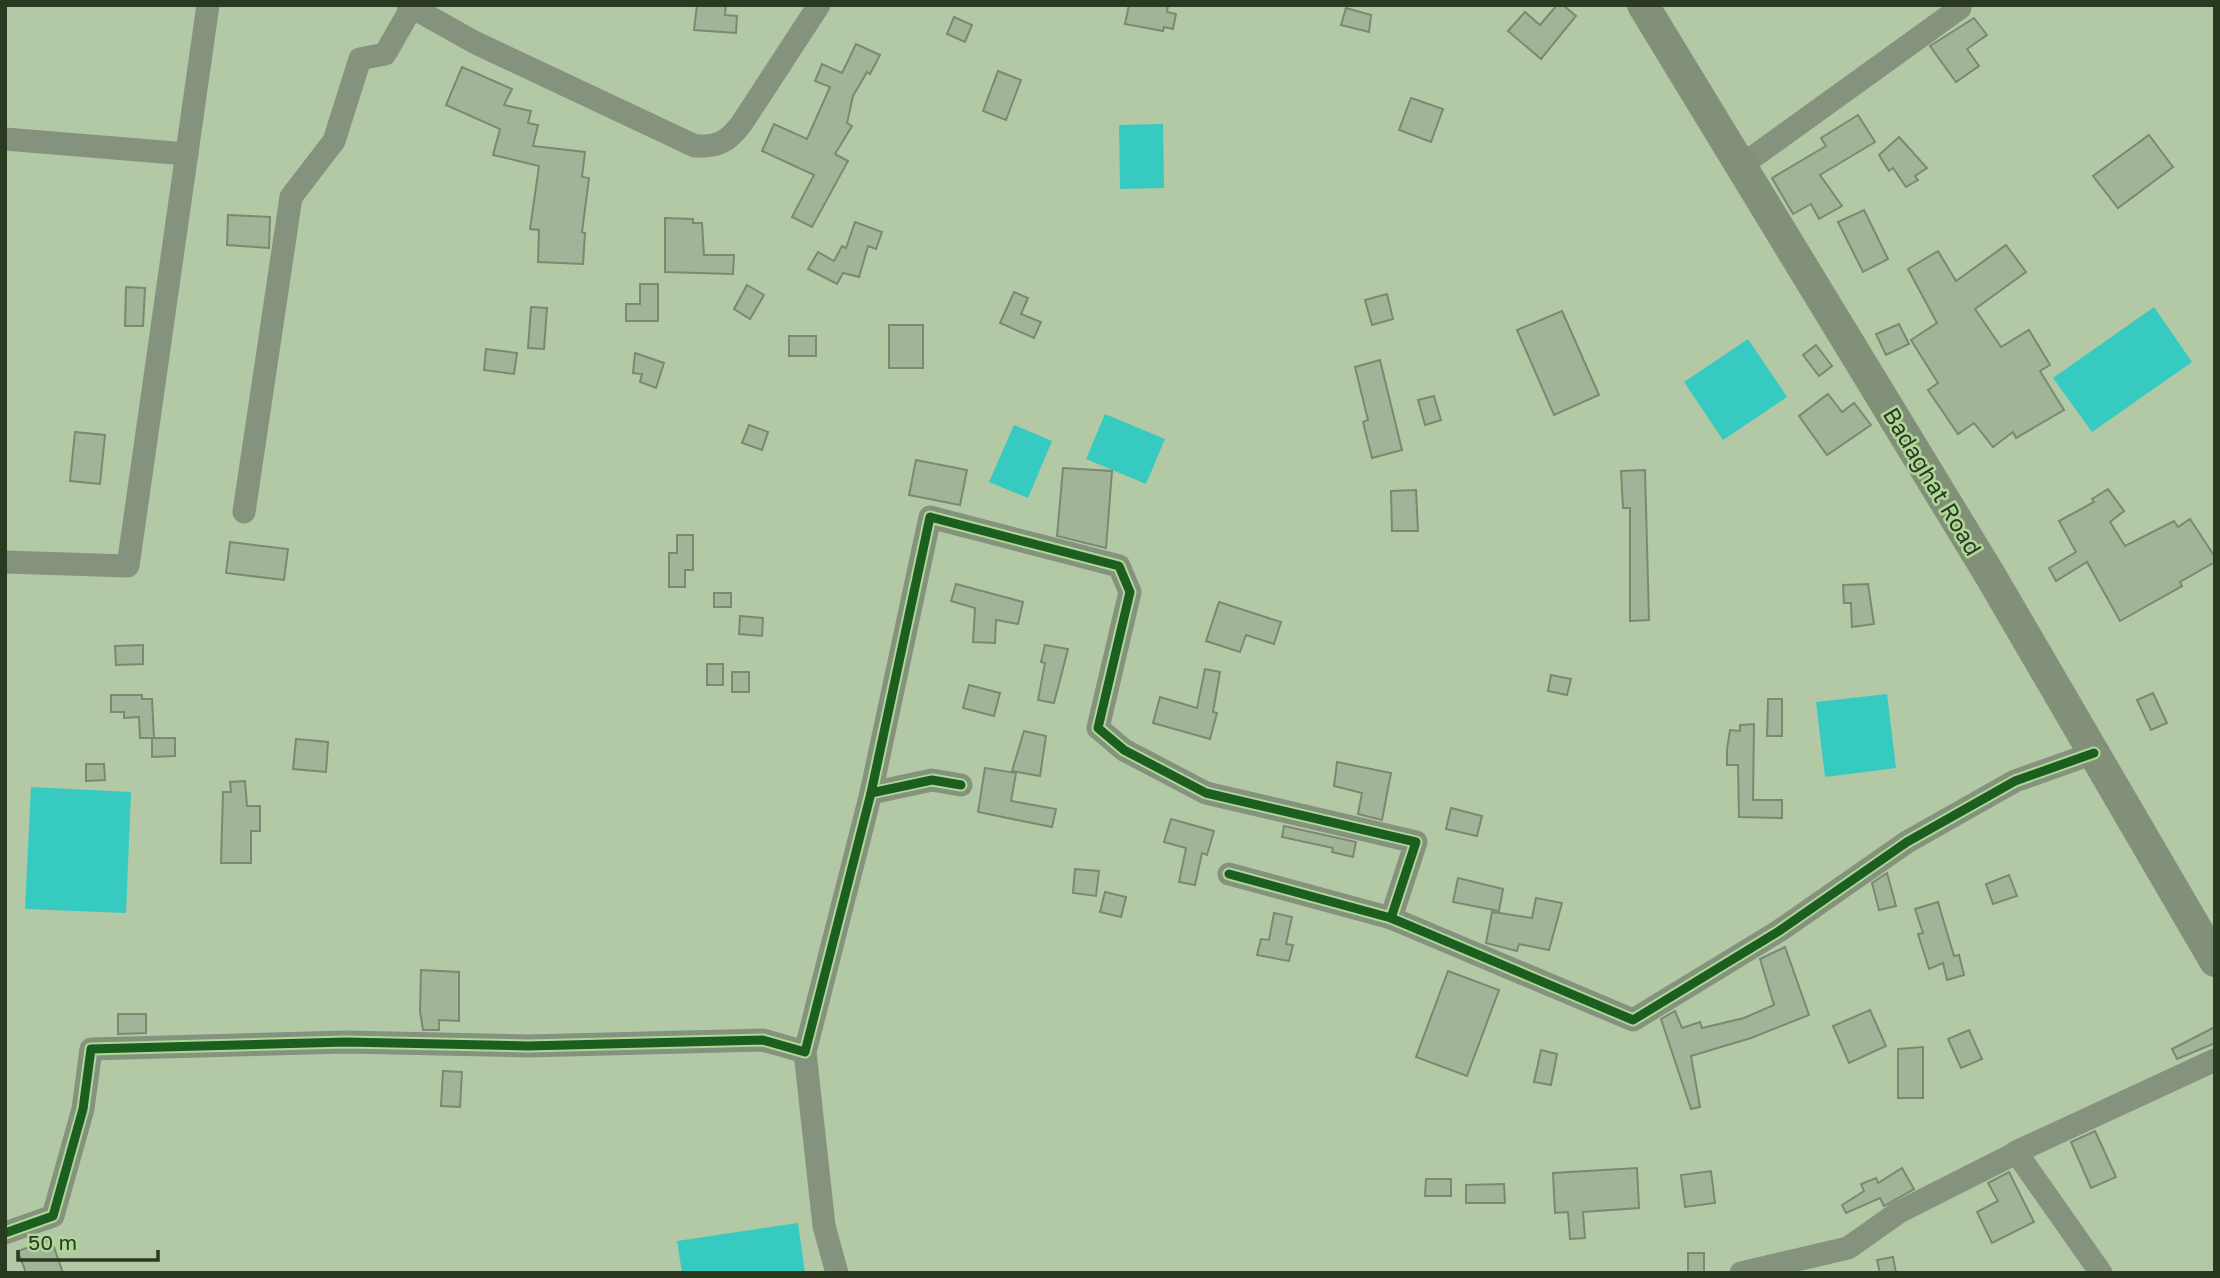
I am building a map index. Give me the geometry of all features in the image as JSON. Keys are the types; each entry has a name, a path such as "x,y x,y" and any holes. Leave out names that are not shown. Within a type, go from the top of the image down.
{"main road":[{"name":"Badaghat Road","path":"1643,5 1742,165 2094,753 2215,961"}],"street":[{"path":"5,562 128,566 208,5"},
{"path":"244,512 291,197 334,141 360,59 385,54 410,6 474,42 695,146 716,146 730,138 742,123 819,5"},
{"path":"1742,165 1960,8"},
{"path":"5,139 187,154"},
{"path":"837,1273 824,1226 805,1052 871,793 930,517 1119,566 1130,592 1098,728 1124,750 1206,793 1416,842 1391,918"},
{"path":"1229,874 1391,918 1633,1020 1779,931 1907,842 2015,781 2094,753"},
{"path":"871,793 932,780 961,785"},
{"path":"5,1233 53,1216 83,1109 91,1049 346,1042 528,1046 763,1040 805,1052"},
{"path":"1741,1273 1848,1248 1899,1212 2020,1151 2215,1059"},
{"path":"2020,1151 2017,1152 2038,1184 2101,1273"}],"water":[{"path":"1163,124 1164,188 1120,189 1119,125"},
{"path":"2154,307 2192,362 2092,432 2053,378"},
{"path":"1748,339 1787,397 1723,440 1684,382"},
{"path":"1105,414 1165,439 1146,484 1086,459"},
{"path":"1014,425 1052,441 1028,498 989,482"},
{"path":"1887,694 1896,768 1825,777 1816,702"},
{"path":"31,787 131,792 126,913 25,909"},
{"path":"798,1223 805,1273 682,1273 677,1241"}],"building":[{"path":"697,5 726,5 725,15 737,16 736,33 694,30"},
{"path":"1129,5 1168,5 1167,12 1176,14 1173,29 1164,27 1163,31 1125,24"},
{"path":"1557,5 1563,5 1576,16 1541,59 1508,31 1525,12 1540,25"},
{"path":"1346,8 1371,15 1369,32 1341,25"},
{"path":"954,17 972,25 965,42 947,34"},
{"path":"1974,18 1987,35 1967,49 1979,66 1956,82 1930,46"},
{"path":"856,44 880,55 853,96 847,123 852,126 835,154 848,161 812,227 792,217 814,175 762,151 774,124 807,139 830,87 815,81 822,64 842,73"},
{"path":"462,67 512,89 504,105 531,111 528,123 538,125 533,146 585,152 582,177 589,178 582,232 585,233 583,264 538,262 539,230 530,229 539,166 493,155 500,129 446,105"},
{"path":"998,71 1021,80 1006,120 983,111"},
{"path":"1411,98 1443,109 1431,142 1399,130"},
{"path":"1858,115 1875,142 1820,175 1842,206 1819,219 1811,204 1793,214 1772,178 1826,146 1821,138"},
{"path":"2149,135 2173,167 2118,208 2093,176"},
{"path":"1899,137 1927,168 1915,176 1918,180 1906,187 1893,168 1889,171 1879,155"},
{"path":"1864,210 1888,259 1863,272 1838,222"},
{"path":"228,215 270,217 269,248 227,245"},
{"path":"665,218 693,219 693,223 702,223 704,255 734,255 733,274 665,272"},
{"path":"855,222 882,232 876,249 868,246 859,277 843,273 837,284 808,269 818,252 834,261 842,246 846,248"},
{"path":"2006,245 2026,272 1975,309 2001,347 2029,330 2050,365 2040,371 2064,410 2016,438 2013,432 1993,447 1974,423 1958,434 1928,390 1938,383 1911,340 1937,323 1908,269 1938,251 1956,281"},
{"path":"640,284 658,284 658,321 626,321 626,304 640,304"},
{"path":"747,285 764,295 750,319 734,309"},
{"path":"126,287 145,288 143,326 125,326"},
{"path":"1014,292 1028,298 1021,314 1041,322 1034,338 1000,323"},
{"path":"1387,294 1393,319 1372,325 1365,300"},
{"path":"531,307 547,308 544,349 528,348"},
{"path":"1562,311 1599,395 1554,415 1517,330"},
{"path":"1899,324 1909,344 1886,355 1876,334"},
{"path":"889,325 923,325 923,368 889,368"},
{"path":"789,336 816,336 816,356 789,356"},
{"path":"1816,345 1832,366 1819,376 1803,355"},
{"path":"486,349 517,353 514,374 484,370"},
{"path":"635,353 664,363 656,388 640,382 642,374 633,373"},
{"path":"1380,360 1402,450 1372,458 1363,422 1368,420 1355,367"},
{"path":"1828,394 1842,412 1854,403 1871,425 1827,455 1799,416"},
{"path":"1434,396 1441,420 1425,425 1418,400"},
{"path":"749,425 768,432 762,450 742,443"},
{"path":"75,432 105,435 100,484 70,481"},
{"path":"916,460 967,470 960,505 909,495"},
{"path":"1063,468 1112,471 1106,548 1057,536"},
{"path":"1645,470 1649,620 1630,621 1630,508 1623,508 1621,471"},
{"path":"2108,489 2124,511 2110,522 2125,546 2174,521 2178,527 2190,519 2215,557 2215,562 2180,582 2182,586 2120,621 2087,562 2056,581 2049,568 2076,552 2059,521 2094,502 2092,499"},
{"path":"1416,490 1418,531 1392,531 1391,491"},
{"path":"677,535 693,535 693,570 685,570 685,587 669,587 669,553 677,553"},
{"path":"230,542 288,549 284,580 226,573"},
{"path":"956,584 1023,602 1018,624 996,620 995,643 973,642 975,608 951,601"},
{"path":"1868,584 1874,624 1852,627 1851,603 1844,603 1843,585"},
{"path":"714,593 731,593 731,607 714,607"},
{"path":"1219,602 1281,622 1274,644 1246,635 1240,652 1206,641"},
{"path":"740,616 763,618 762,636 739,634"},
{"path":"143,645 143,664 116,665 115,646"},
{"path":"1045,645 1068,649 1054,703 1038,700 1045,663 1041,662"},
{"path":"707,664 723,664 723,685 707,685"},
{"path":"1205,669 1220,672 1213,712 1217,713 1210,739 1153,723 1160,697 1197,708"},
{"path":"732,672 749,672 749,692 732,692"},
{"path":"1551,675 1571,679 1567,695 1548,691"},
{"path":"969,685 1000,693 994,716 963,708"},
{"path":"2153,693 2167,723 2151,730 2137,700"},
{"path":"111,695 142,695 142,699 152,699 154,738 140,738 139,717 124,718 124,712 111,712"},
{"path":"1768,699 1782,699 1782,736 1767,736"},
{"path":"1754,724 1753,800 1782,800 1782,818 1739,817 1738,765 1727,765 1730,730 1740,731 1740,725"},
{"path":"1024,731 1046,736 1040,776 1012,771"},
{"path":"152,738 175,738 175,756 152,757"},
{"path":"296,739 328,742 326,772 293,769"},
{"path":"1337,762 1391,773 1382,820 1358,814 1362,793 1334,786"},
{"path":"86,764 104,764 105,780 86,781"},
{"path":"985,768 1016,773 1011,801 1056,809 1052,827 978,812"},
{"path":"245,781 247,806 260,806 260,831 251,831 251,863 221,863 223,792 231,792 230,782"},
{"path":"1451,808 1482,816 1477,836 1446,829"},
{"path":"1171,819 1214,831 1207,855 1202,853 1195,885 1179,882 1186,848 1164,842"},
{"path":"1284,826 1356,842 1353,857 1332,852 1333,848 1282,837"},
{"path":"1075,869 1099,871 1096,896 1073,893"},
{"path":"1887,873 1896,906 1879,910 1872,883"},
{"path":"2009,875 2017,896 1993,904 1986,884"},
{"path":"1458,878 1503,889 1499,911 1453,902"},
{"path":"1105,892 1126,897 1121,917 1100,912"},
{"path":"1536,898 1562,903 1549,950 1519,944 1517,951 1486,943 1492,912 1532,918"},
{"path":"1938,902 1954,956 1959,955 1964,975 1947,980 1943,963 1929,969 1918,934 1923,933 1915,909"},
{"path":"1274,913 1292,917 1286,944 1293,945 1289,961 1257,955 1261,939 1269,940"},
{"path":"1785,947 1809,1015 1751,1038 1691,1056 1700,1107 1691,1109 1661,1019 1675,1011 1682,1028 1700,1022 1702,1028 1744,1018 1774,1005 1760,959"},
{"path":"421,970 459,972 459,1021 439,1020 439,1030 423,1030 420,1011"},
{"path":"1448,971 1499,990 1467,1076 1416,1057"},
{"path":"1870,1010 1886,1046 1849,1063 1833,1026"},
{"path":"118,1014 146,1014 146,1033 118,1034"},
{"path":"2215,1027 2215,1043 2177,1059 2172,1049"},
{"path":"1969,1030 1982,1059 1961,1068 1948,1039"},
{"path":"1923,1047 1923,1098 1898,1098 1898,1049"},
{"path":"1541,1050 1557,1054 1551,1085 1534,1082"},
{"path":"443,1071 462,1072 460,1107 441,1106"},
{"path":"2095,1131 2116,1177 2091,1188 2071,1142"},
{"path":"1637,1168 1639,1208 1583,1212 1585,1238 1570,1239 1568,1212 1555,1213 1553,1173"},
{"path":"1902,1168 1914,1189 1884,1206 1880,1198 1846,1213 1842,1205 1864,1191 1861,1184 1876,1178 1878,1183"},
{"path":"1711,1171 1715,1203 1685,1207 1681,1175"},
{"path":"2009,1172 2034,1222 1992,1243 1977,1212 1998,1201 1988,1183"},
{"path":"1426,1179 1451,1179 1451,1196 1425,1196"},
{"path":"1504,1184 1505,1203 1466,1203 1466,1185"},
{"path":"51,1239 63,1273 26,1273 18,1251"},
{"path":"1688,1253 1704,1253 1704,1273 1688,1273"},
{"path":"1893,1257 1896,1273 1880,1273 1877,1260"}],"cycle path":[{"path":"871,793 930,517 1119,566 1130,592 1098,728 1124,750 1206,793 1416,842 1391,918"},
{"path":"1229,874 1391,918 1633,1020 1779,931 1907,842 2015,781 2094,753"},
{"path":"5,1233 53,1216 83,1109 91,1049 346,1042 528,1046 763,1040 805,1052 871,793 932,780 961,785"}]}
